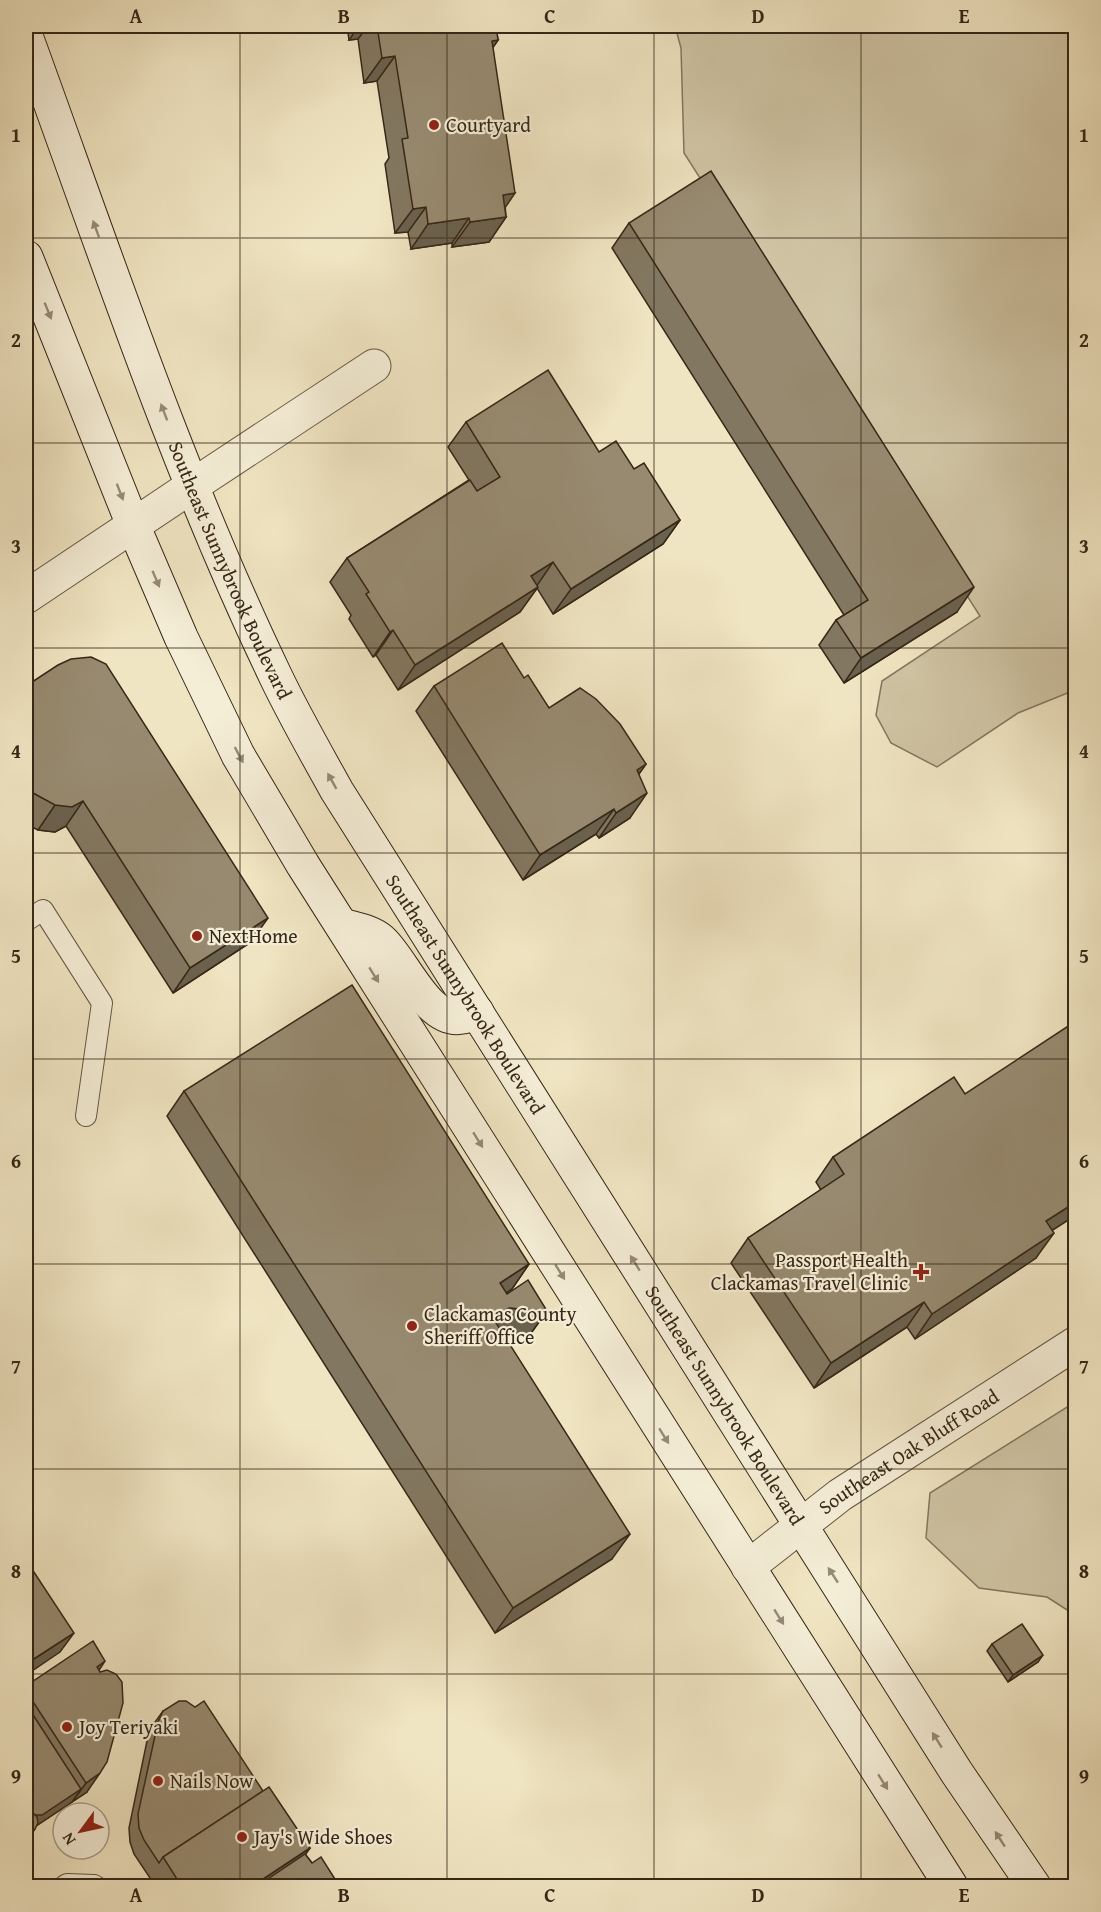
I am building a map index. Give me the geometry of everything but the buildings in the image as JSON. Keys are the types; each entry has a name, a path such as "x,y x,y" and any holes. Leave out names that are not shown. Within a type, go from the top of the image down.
{"main road":[{"name":"Southeast Sunnybrook Boulevard","path":"26,36 192,486 248,618 290,705 338,791 477,1012 957,1773 1034,1887"},
{"path":"26,257 133,525 181,637 238,755 297,856 951,1887"},
{"path":"26,597 374,366"},
{"path":"342,925 379,937 389,947 422,996 436,1009 447,1015 461,1018 477,1012"},
{"name":"Southeast Oak Bluff Road","path":"748,1567 840,1495 1076,1343"}],"lane":[{"path":"26,921 43,910 102,1003 86,1116"},
{"path":"64,1887 67,1884 96,1887"}],"shaded area":[{"path":"675,26 1075,26 1075,690 1018,713 937,767 891,743 876,715 882,681 980,616 684,153 681,48"},
{"path":"1075,1402 1075,1618 1072,1613 1047,1597 979,1588 926,1538 930,1493"}],"place":[{"name":"Courtyard","path":"434,125"},
{"name":"NextHome","path":"197,936"},
{"name":"Passport Health Clackamas Travel Clinic","path":"921,1272"},
{"name":"Clackamas County Sheriff Office","path":"412,1326"},
{"name":"Joy Teriyaki","path":"67,1727"},
{"name":"Nails Now","path":"158,1781"},
{"name":"Jay's Wide Shoes","path":"242,1837"}]}
